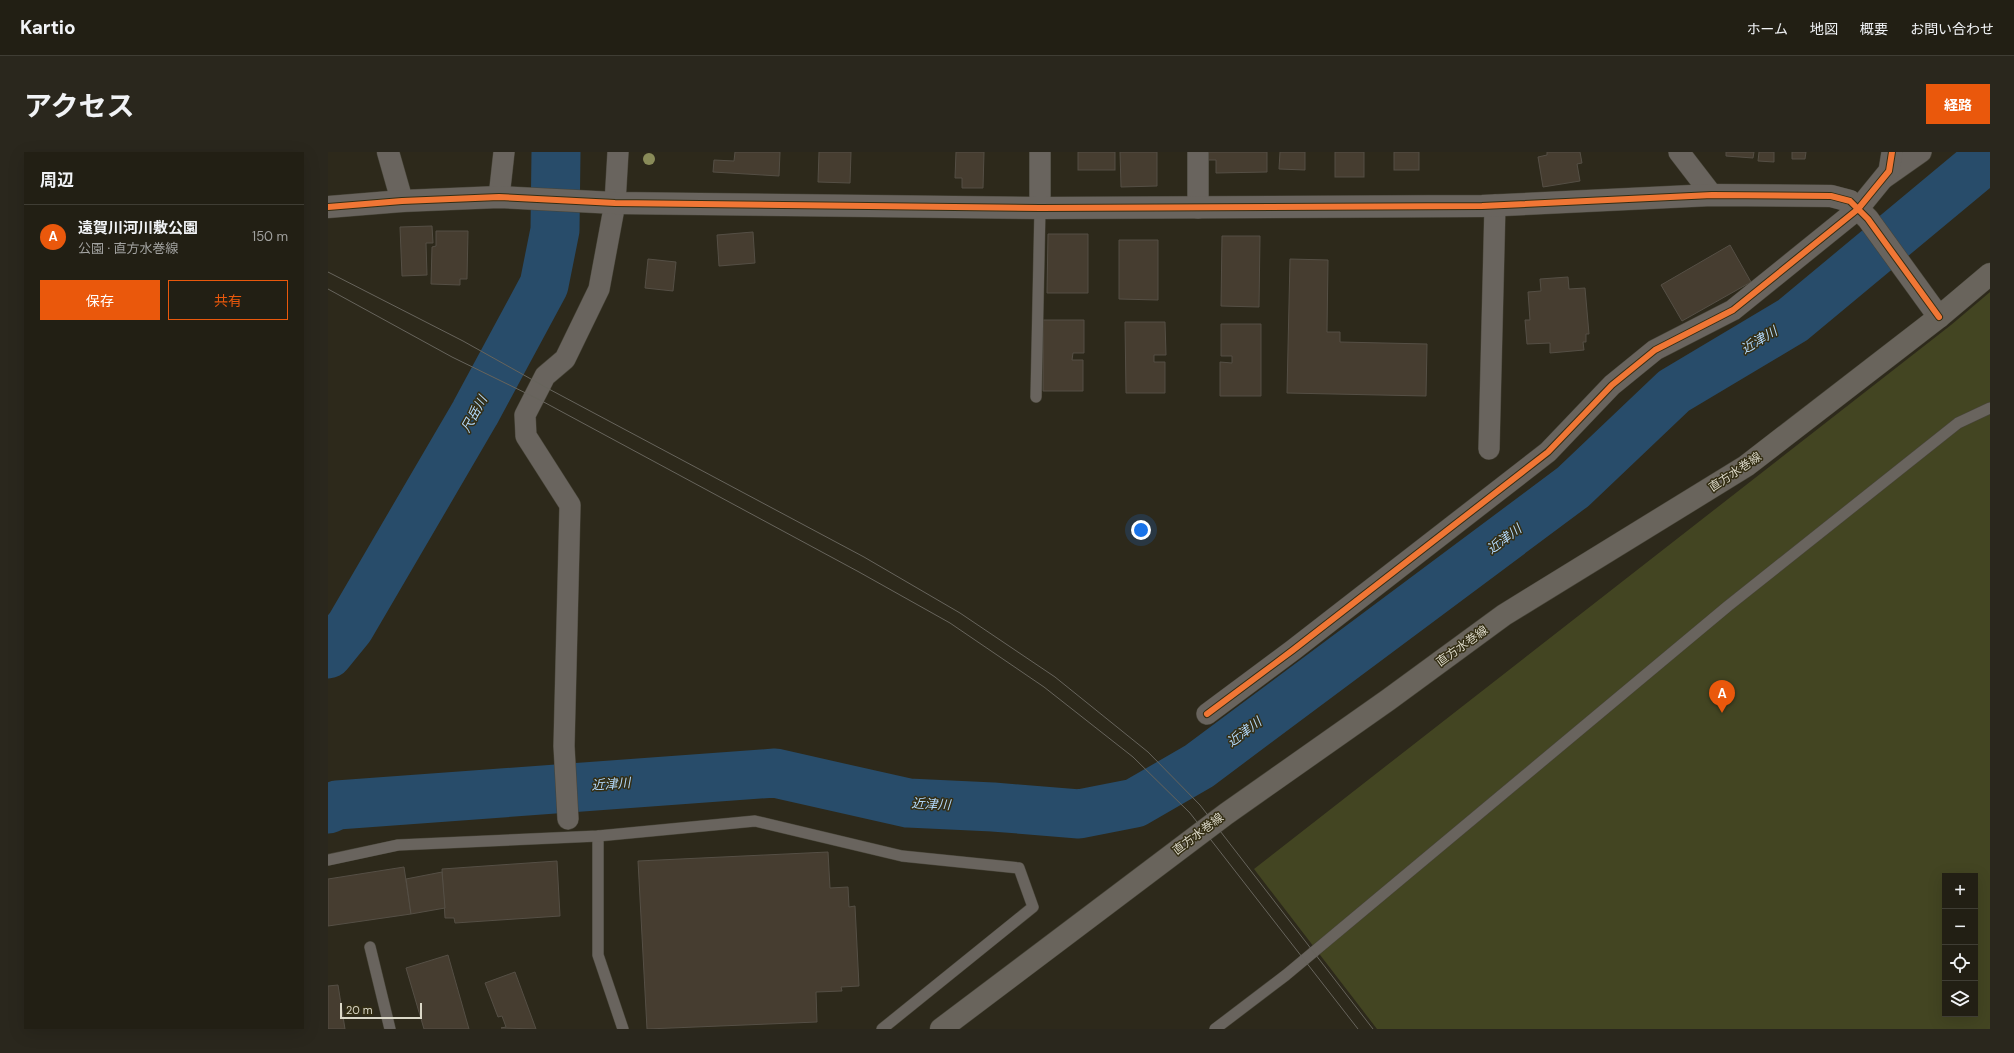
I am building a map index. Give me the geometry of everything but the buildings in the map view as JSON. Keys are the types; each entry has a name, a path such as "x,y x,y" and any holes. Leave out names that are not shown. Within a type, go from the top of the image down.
{"main road":[{"name":"直方水巻線","path":"941,1029 1226,814 1388,700 1504,615 1746,466 1939,317 1990,274"}],"street":[{"path":"388,152 402,201"},
{"path":"500,197 504,152"},
{"path":"568,819 565,766 570,505 526,436 525,415 545,376 565,359 599,289 615,203 618,152"},
{"path":"1040,152 1040,208"},
{"path":"1198,152 1198,208"},
{"path":"1679,152 1712,195"},
{"path":"1206,714 1293,650 1548,452 1612,385 1655,350 1733,310 1863,214 1889,171 1892,152"},
{"path":"1884,178 1921,152"},
{"path":"328,207 402,201 500,197 615,203 1040,208 1198,208 1495,205 1712,195 1831,196 1850,201 1863,214 1939,317"},
{"path":"1489,449 1495,205"}],"lane":[{"path":"1036,396 1040,208"},
{"path":"1215,1029 1286,975 1734,601 1958,423 1990,408"},
{"path":"328,860 398,845 598,836 756,820 902,856 1019,868 1033,907 882,1029"},
{"path":"598,836 598,955 623,1029"},
{"path":"370,947 390,1029"}],"green space":[{"path":"1990,292 1990,1029 1377,1029 1254,869 1951,325"}],"waterway":[{"name":"尺岳川","path":"328,654 350,627 475,413 544,285 555,230 556,152"},
{"name":"近津川","path":"328,809 337,805 775,773 908,803 993,807 1079,814 1135,803 1199,766 1573,487 1674,391 1793,320 1990,156"}],"tram line":[{"path":"328,272 463,341 547,388 864,557 960,613 1055,677 1148,752 1200,805 1373,1029"},
{"path":"328,289 452,357 540,400 859,572 950,623 1044,687 1133,757 1190,813 1358,1029"}],"cycle path":[{"path":"1207,714 1293,650 1548,452 1612,385 1655,350 1733,310 1858,209 1889,171 1892,152"},
{"path":"328,207 402,201 499,197 615,203 1040,208 1482,206 1712,195 1831,196 1850,201 1868,219 1939,317"}],"place":[{"name":"遠賀川河川敷公園","path":"1722,713"}]}
